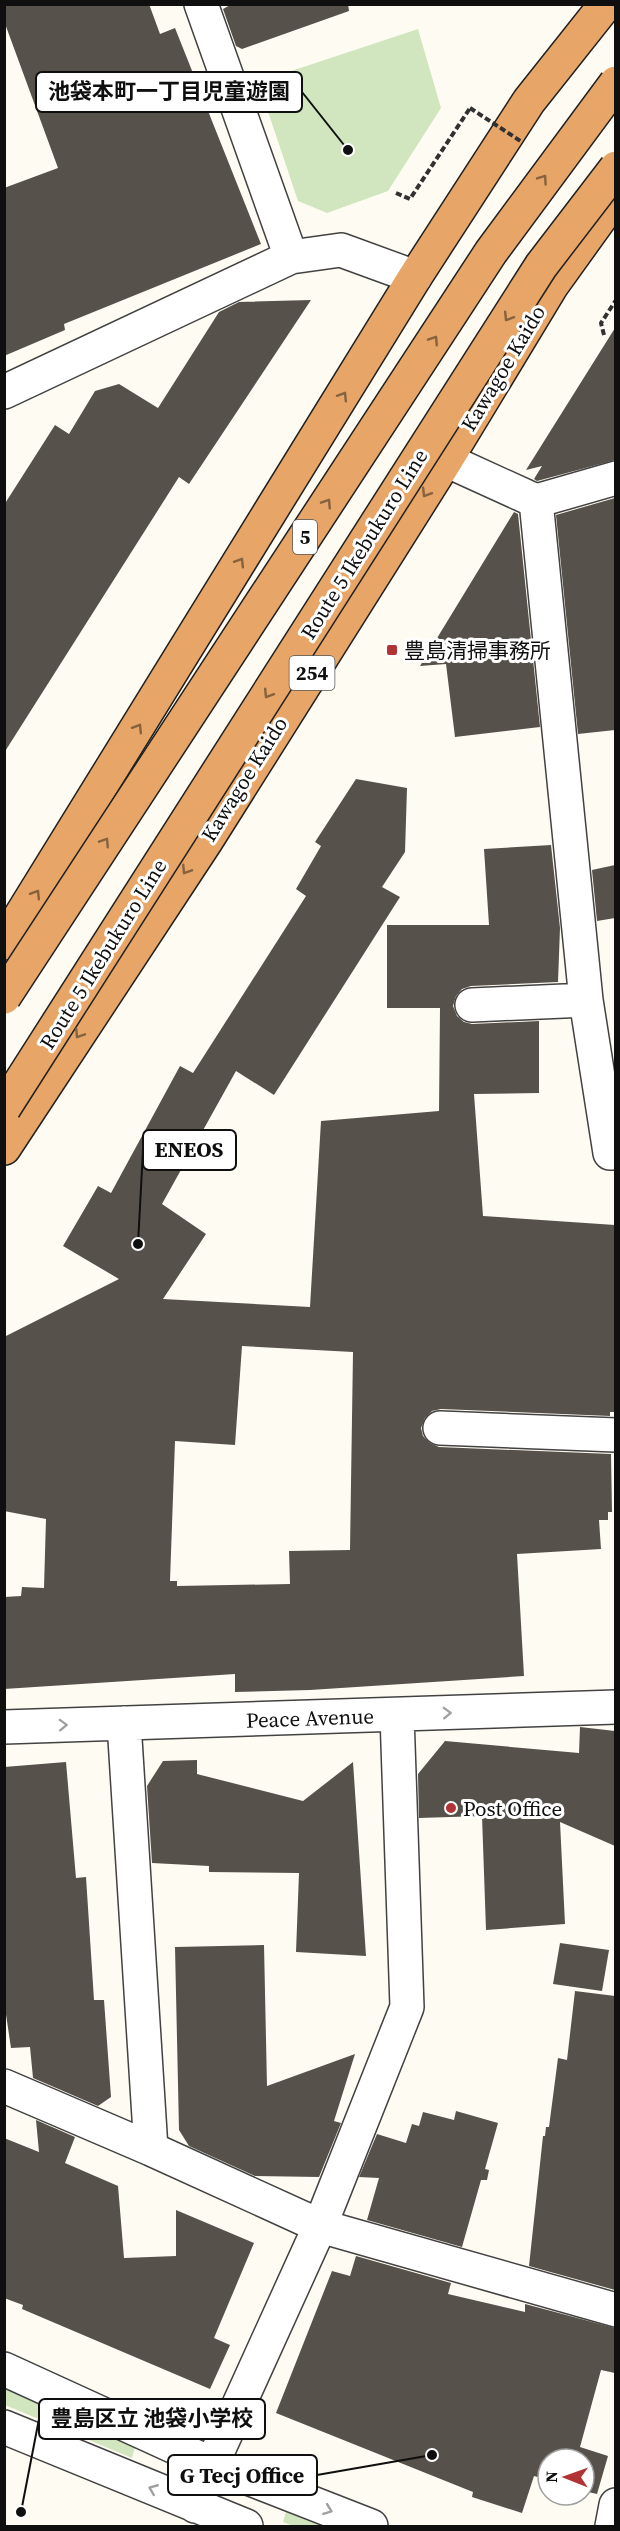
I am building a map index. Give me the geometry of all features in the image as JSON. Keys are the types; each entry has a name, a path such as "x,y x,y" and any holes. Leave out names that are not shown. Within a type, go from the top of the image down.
{"highway":[{"path":"4,943 416,277 528,101 606,4"},
{"name":"5","path":"4,997 491,252 615,83"},
{"name":"Route 5 Ikebukuro Line","path":"4,1108 541,266 615,168"},
{"name":"Kawagoe Kaido","path":"4,1148 206,841 446,460 552,285 615,196"}],"street":[{"path":"201,4 291,257"},
{"path":"4,392 291,257 341,250 416,277"},
{"path":"446,460 536,501 615,478"},
{"path":"536,501 586,1000 610,1153 615,1153"},
{"path":"472,1005 586,1000"},
{"path":"440,1428 615,1435"},
{"name":"Peace Avenue","path":"4,1727 615,1707"},
{"path":"195,2506 320,2226 407,2007 397,1715"},
{"path":"124,1723 151,2149"},
{"path":"4,2086 151,2149 320,2226 615,2310"},
{"path":"4,2369 212,2464 371,2526"},
{"path":"4,2427 246,2526"},
{"path":"612,2526 615,2505"}],"path":[{"path":"396,193 410,199 470,108"},
{"path":"603,335 601,322 615,300"}],"green space":[{"path":"418,29 441,108 388,191 327,213 298,201 258,82"},
{"path":"4,2386 137,2440 132,2458 5,2405"},
{"path":"286,2512 322,2526 293,2526 283,2522"}],"building":[{"path":"4,4 149,4 160,34 175,28 261,244 64,324 65,330 4,356 4,188 58,168 4,21"},
{"path":"232,4 348,4 349,11 242,49 236,46 223,9"},
{"path":"311,300 189,484 179,477 4,753 4,505 55,425 69,434 95,391 119,384 158,408 219,312 239,302"},
{"path":"615,328 615,460 537,481 534,479 542,466 526,470"},
{"path":"615,498 615,730 578,734 556,515"},
{"path":"514,512 518,514 540,727 455,737 446,664 420,666"},
{"path":"356,779 407,788 405,852 382,887 400,897 274,1095 236,1071 162,1204 206,1234 163,1299 310,1307 321,1121 439,1111 440,1008 387,1008 387,925 489,925 484,849 551,845 560,928 558,982 471,986 462,989 456,996 453,1006 457,1016 464,1022 472,1024 539,1021 539,1093 474,1094 483,1216 615,1225 615,1412 610,1412 610,1416 441,1409 432,1411 425,1418 421,1428 423,1436 430,1443 439,1447 611,1454 612,1512 608,1512 608,1520 599,1520 601,1549 517,1554 524,1676 310,1690 235,1692 235,1674 4,1689 4,1597 21,1596 22,1587 44,1588 46,1519 4,1511 4,1337 119,1279 63,1246 98,1186 111,1193 180,1066 193,1073 306,896 296,889 321,846 315,842","holes":["242,1346 353,1352 350,1550 289,1551 290,1584 177,1586 177,1581 170,1581 175,1441 235,1445"]},
{"path":"615,865 615,918 597,921 592,870"},
{"path":"580,1727 615,1731 615,1846 560,1822 565,1924 486,1930 482,1816 419,1818 418,1774 445,1741 579,1753"},
{"path":"197,1760 197,1774 303,1801 353,1762 366,1956 296,1952 299,1873 209,1872 209,1866 152,1863 147,1786 163,1761"},
{"path":"66,1762 76,1878 86,1877 94,2000 104,2000 111,2097 98,2106 33,2078 30,2047 11,2048 4,2001 4,1767"},
{"path":"560,1943 609,1950 602,1991 553,1984"},
{"path":"264,1945 267,2086 355,2054 334,2121 341,2123 319,2177 255,2176 189,2146 179,2130 175,1947"},
{"path":"575,1991 615,1996 615,2290 529,2266 543,2136 545,2136 546,2127 549,2127 558,2058 567,2060"},
{"path":"456,2111 498,2123 485,2169 489,2170 487,2180 481,2180 462,2247 367,2220 379,2178 359,2177 377,2134 406,2143 412,2124 419,2126 423,2112 454,2120"},
{"path":"36,2120 75,2137 65,2163 118,2186 124,2258 176,2256 176,2210 254,2243 214,2338 230,2345 210,2389 22,2309 23,2305 4,2298 4,2138 39,2152"},
{"path":"356,2256 451,2283 448,2294 525,2312 525,2304 615,2328 615,2373 601,2370 580,2447 536,2447 536,2477 534,2476 522,2513 472,2497 473,2492 276,2413 332,2271 350,2276"},
{"path":"596,2452 608,2456 596,2494"}],"place":[{"name":"池袋本町一丁目児童遊園","path":"348,150"},
{"name":"豊島清掃事務所","path":"392,650"},
{"name":"ENEOS","path":"138,1244"},
{"name":"Post Office","path":"451,1808"},
{"name":"G Tecj Office","path":"432,2455"},
{"name":"豊島区立 池袋小学校","path":"21,2512"}]}
